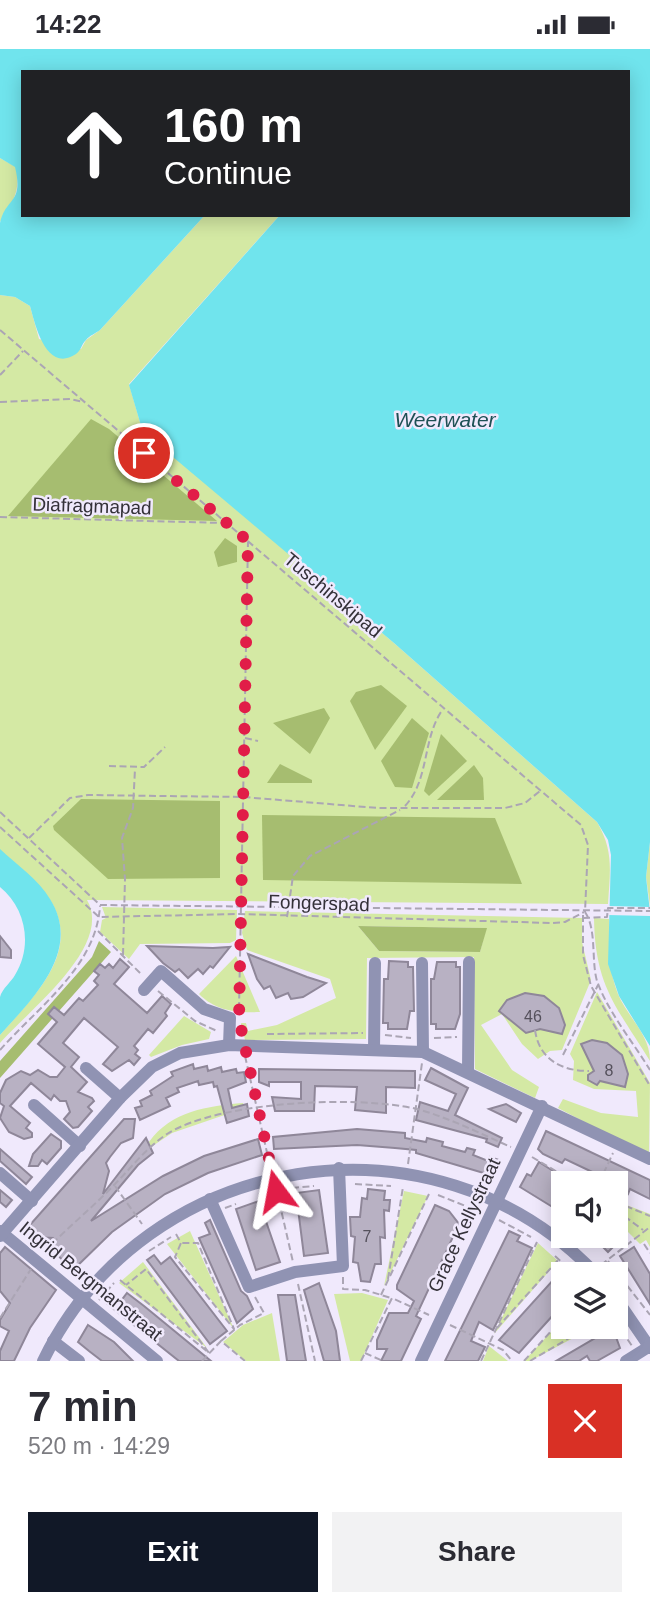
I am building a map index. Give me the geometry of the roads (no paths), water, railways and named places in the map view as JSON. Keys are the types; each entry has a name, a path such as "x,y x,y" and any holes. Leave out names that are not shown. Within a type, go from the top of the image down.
{"street":[{"path":"374,1050 375,963"},
{"path":"422,963 423,1052"},
{"path":"468,1071 469,963"},
{"path":"147,986 161,971 204,1009 230,1018 230,1040"},
{"path":"1,1234 120,1098 152,1067 180,1053 230,1040 243,1045 423,1052 650,1159"},
{"path":"86,1068 120,1098"},
{"path":"34,1105 80,1146"},
{"name":"Grace Kellystraat","path":"421,1361 494,1202 522,1151 542,1106"},
{"path":"213,1205 249,1287 295,1272 344,1266 339,1168"},
{"path":"43,1361 53,1341 82,1299 113,1264 148,1234 272,1178 339,1168 406,1174 466,1190 543,1229 584,1262"},
{"path":"0,1173 32,1201"},
{"name":"Ingrid Bergmanstraat","path":"1,1234 37,1260 157,1361"},
{"path":"626,1361 650,1347 628,1315"},
{"path":"53,1341 79,1361"}],"water":[{"name":"Weerwater","path":"0,49 650,49 650,842 646,877 650,912 650,1046 619,996 608,964 611,855 608,840 597,822 394,643 148,436 142,429 129,385 278,217 630,217 630,70 21,70 21,217 203,217 100,330 87,339 76,354 66,358 57,357 44,344 30,306 15,297 0,295 0,223 16,194 17,179 15,167 0,158"},
{"path":"0,849 34,879 50,899 59,918 61,937 57,955 39,990 0,1035 0,997 21,964 25,940 21,916 0,887"}]}
